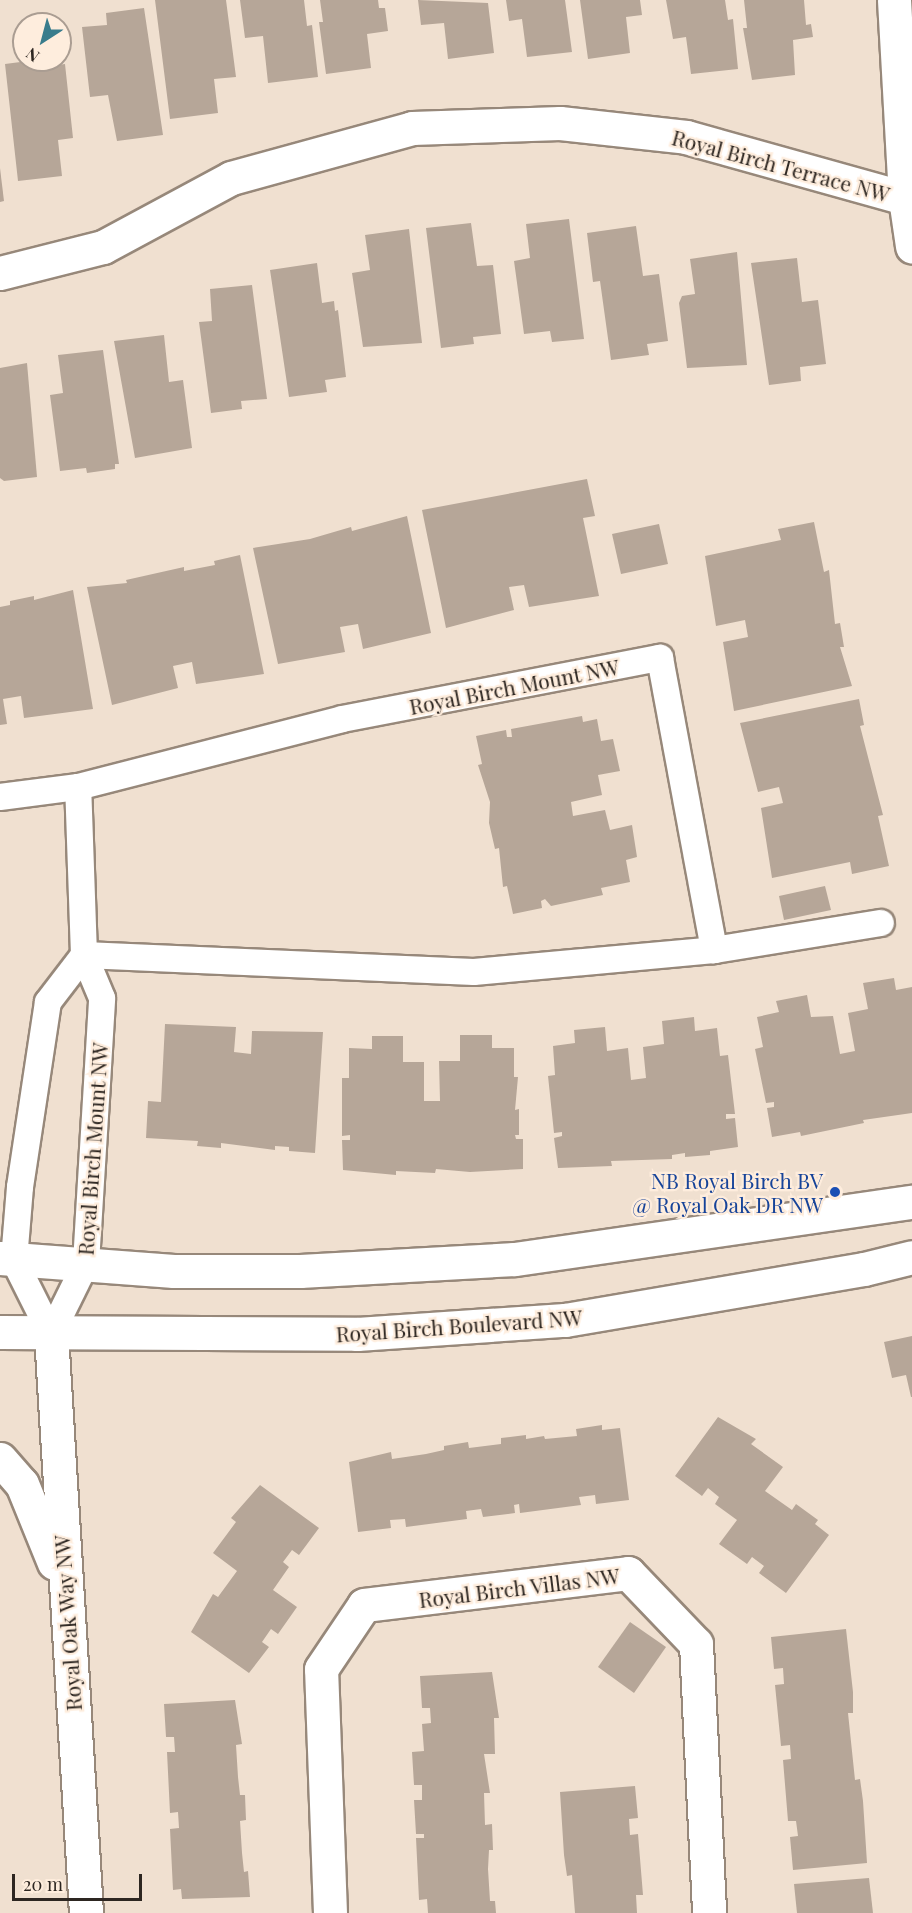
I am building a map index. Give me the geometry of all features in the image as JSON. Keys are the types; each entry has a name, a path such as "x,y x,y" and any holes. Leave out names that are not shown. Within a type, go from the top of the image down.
{"street":[{"path":"894,0 912,246"},
{"name":"Royal Birch Terrace NW","path":"0,273 103,247 231,178 412,128 560,123 686,137 908,199"},
{"path":"7,1259 174,1270 300,1271 515,1259 912,1202"},
{"name":"Royal Birch Boulevard NW","path":"0,1332 357,1334 565,1320 864,1269 912,1257"},
{"name":"Royal Oak Way NW","path":"51,1334 64,1586 86,1913"},
{"path":"0,1459 22,1484 64,1586"},
{"name":"Royal Birch Villas NW","path":"330,1913 321,1669 364,1605 628,1573 696,1644 710,1913"}],"lane":[{"name":"Royal Birch Mount NW","path":"0,797 78,787 342,719 660,658 714,950"},
{"name":"Royal Birch Mount NW","path":"51,1334 86,1263 102,998 84,955 78,787"},
{"path":"51,1334 7,1259 48,1002 84,955 474,972 714,950 881,923"}],"building":[{"path":"155,0 226,0 236,77 214,79 218,113 170,119"},
{"path":"240,0 304,0 307,26 312,25 318,77 268,83 263,36 245,38"},
{"path":"320,0 378,0 379,8 385,8 388,31 367,34 371,68 326,74 319,22 323,22"},
{"path":"418,0 488,3 494,53 448,59 444,23 421,25"},
{"path":"506,0 565,0 572,52 527,57 522,19 509,21"},
{"path":"580,0 640,0 642,15 626,17 630,53 588,59"},
{"path":"666,0 725,0 728,20 733,19 738,69 691,74 686,37 673,39"},
{"path":"744,0 804,0 806,25 811,24 813,37 793,40 795,75 752,80 743,28 747,28"},
{"path":"144,8 163,135 117,141 108,95 90,97 82,27 107,25 106,13"},
{"path":"12,63 12,72 66,72 73,138 58,140 62,176 18,181 5,64"},
{"path":"0,168 4,201 0,202"},
{"path":"569,219 584,339 552,342 550,331 524,334 514,261 530,258 526,224"},
{"path":"471,223 477,266 493,265 501,334 473,337 474,344 441,348 426,228"},
{"path":"636,226 643,276 659,274 668,341 647,344 649,355 611,360 600,281 593,282 587,233"},
{"path":"409,229 422,343 363,347 352,273 370,270 365,235"},
{"path":"737,252 747,365 687,368 679,303 682,296 695,294 690,259"},
{"path":"797,258 802,302 818,300 826,364 800,367 801,381 769,385 751,263"},
{"path":"317,263 322,303 334,301 335,311 338,310 346,377 325,380 327,392 289,397 270,270"},
{"path":"252,285 267,399 241,401 242,409 211,413 199,322 212,321 210,289"},
{"path":"164,335 169,382 183,380 192,448 135,458 114,341"},
{"path":"103,350 119,464 115,464 115,469 87,473 86,468 60,471 50,395 63,393 58,355"},
{"path":"27,363 37,477 4,481 0,478 0,368"},
{"path":"587,479 595,516 583,518 599,596 529,607 524,585 509,587 514,610 446,628 422,510"},
{"path":"407,516 431,633 363,649 358,624 340,627 345,652 278,664 253,548 310,539 351,527 352,531"},
{"path":"814,522 824,572 829,570 835,624 840,623 844,647 840,647 852,686 734,711 723,642 748,637 745,620 716,626 705,556 781,540 778,529"},
{"path":"659,524 668,564 621,574 612,534"},
{"path":"240,555 264,674 196,684 192,662 173,666 178,688 112,705 87,587 127,583 126,580 184,567 184,571 215,565 214,561"},
{"path":"73,590 93,709 24,718 21,696 3,699 7,724 0,725 0,607 10,605 10,601 34,596 34,600"},
{"path":"859,699 864,725 860,726 883,815 878,816 889,866 852,874 850,862 772,878 761,808 783,803 779,787 758,792 740,723"},
{"path":"582,716 583,722 597,719 601,741 613,739 620,771 598,775 602,795 571,802 573,816 605,810 610,830 632,825 637,857 626,860 630,882 601,888 603,895 551,906 545,899 541,901 542,908 513,914 507,886 503,887 499,848 495,849 489,823 490,802 478,765 482,764 476,736 506,730 507,737 512,737 511,729"},
{"path":"825,886 831,910 784,920 779,896"},
{"path":"894,978 896,990 912,987 912,1113 863,1120 864,1123 801,1136 800,1132 772,1137 767,1108 774,1107 774,1102 766,1103 755,1049 763,1047 757,1017 779,1012 776,1001 807,995 811,1017 833,1016 840,1054 855,1051 848,1013 868,1009 863,983"},
{"path":"694,1017 695,1031 717,1028 720,1056 728,1055 735,1114 726,1114 726,1119 735,1118 738,1147 710,1151 710,1155 685,1157 685,1153 672,1155 672,1159 611,1161 612,1166 558,1168 554,1138 562,1136 562,1132 554,1133 548,1076 555,1075 553,1046 575,1043 574,1030 605,1027 607,1051 628,1048 631,1080 646,1078 643,1047 664,1044 662,1021"},
{"path":"165,1024 236,1027 234,1052 251,1054 252,1031 323,1032 315,1153 289,1151 289,1147 275,1146 275,1150 221,1143 221,1148 197,1146 198,1141 146,1138 148,1101 161,1102"},
{"path":"460,1035 492,1035 492,1048 514,1048 514,1077 518,1077 515,1110 519,1109 519,1135 515,1135 516,1139 523,1139 523,1169 470,1172 436,1169 435,1173 396,1171 396,1175 343,1170 342,1140 350,1140 350,1135 342,1136 342,1078 349,1078 349,1048 372,1049 372,1036 403,1036 403,1062 424,1062 424,1101 440,1101 439,1061 460,1061"},
{"path":"912,1336 911,1397 906,1375 892,1378 884,1342"},
{"path":"718,1417 756,1439 751,1444 783,1467 765,1491 792,1510 796,1504 818,1520 815,1524 829,1535 786,1593 759,1573 764,1566 752,1557 747,1564 719,1544 737,1520 715,1504 719,1497 708,1488 702,1496 675,1476"},
{"path":"602,1425 602,1430 620,1428 629,1500 596,1504 595,1495 579,1497 581,1505 520,1513 519,1504 514,1505 515,1513 483,1517 481,1509 466,1511 467,1519 406,1527 405,1519 390,1520 391,1528 358,1532 349,1462 391,1452 392,1459 426,1454 444,1450 444,1446 468,1442 469,1448 501,1444 501,1438 526,1435 526,1439 544,1436 545,1439 577,1436 576,1429"},
{"path":"260,1485 319,1528 299,1555 292,1550 283,1562 289,1567 273,1590 297,1607 278,1634 271,1629 262,1642 269,1647 249,1673 191,1632 213,1594 218,1597 237,1571 213,1553 236,1522 231,1518"},
{"path":"630,1622 666,1647 634,1693 598,1667"},
{"path":"846,1629 853,1692 853,1713 848,1713 855,1780 860,1779 863,1801 867,1863 793,1870 790,1837 798,1836 796,1821 788,1821 783,1760 791,1759 790,1745 781,1746 775,1685 784,1684 783,1668 774,1669 771,1637"},
{"path":"492,1672 499,1718 494,1718 495,1754 484,1754 490,1793 484,1793 485,1825 492,1824 493,1850 489,1850 488,1869 490,1901 495,1901 496,1913 428,1913 427,1899 419,1900 416,1838 424,1838 424,1834 416,1834 414,1800 422,1800 422,1785 414,1785 412,1752 424,1751 422,1724 431,1723 430,1708 422,1708 420,1676"},
{"path":"235,1700 242,1744 236,1745 238,1777 240,1795 245,1795 246,1820 240,1821 242,1853 244,1872 248,1871 250,1897 182,1899 181,1889 173,1890 170,1829 179,1828 178,1812 170,1813 167,1752 175,1752 174,1737 166,1737 164,1704"},
{"path":"635,1786 638,1818 629,1819 630,1835 638,1834 643,1895 636,1895 637,1913 575,1913 572,1875 567,1876 564,1855 560,1792"},
{"path":"869,1878 873,1913 797,1913 794,1884"}],"place":[{"name":"NB Royal Birch BV @ Royal Oak DR NW","path":"835,1192"}]}
